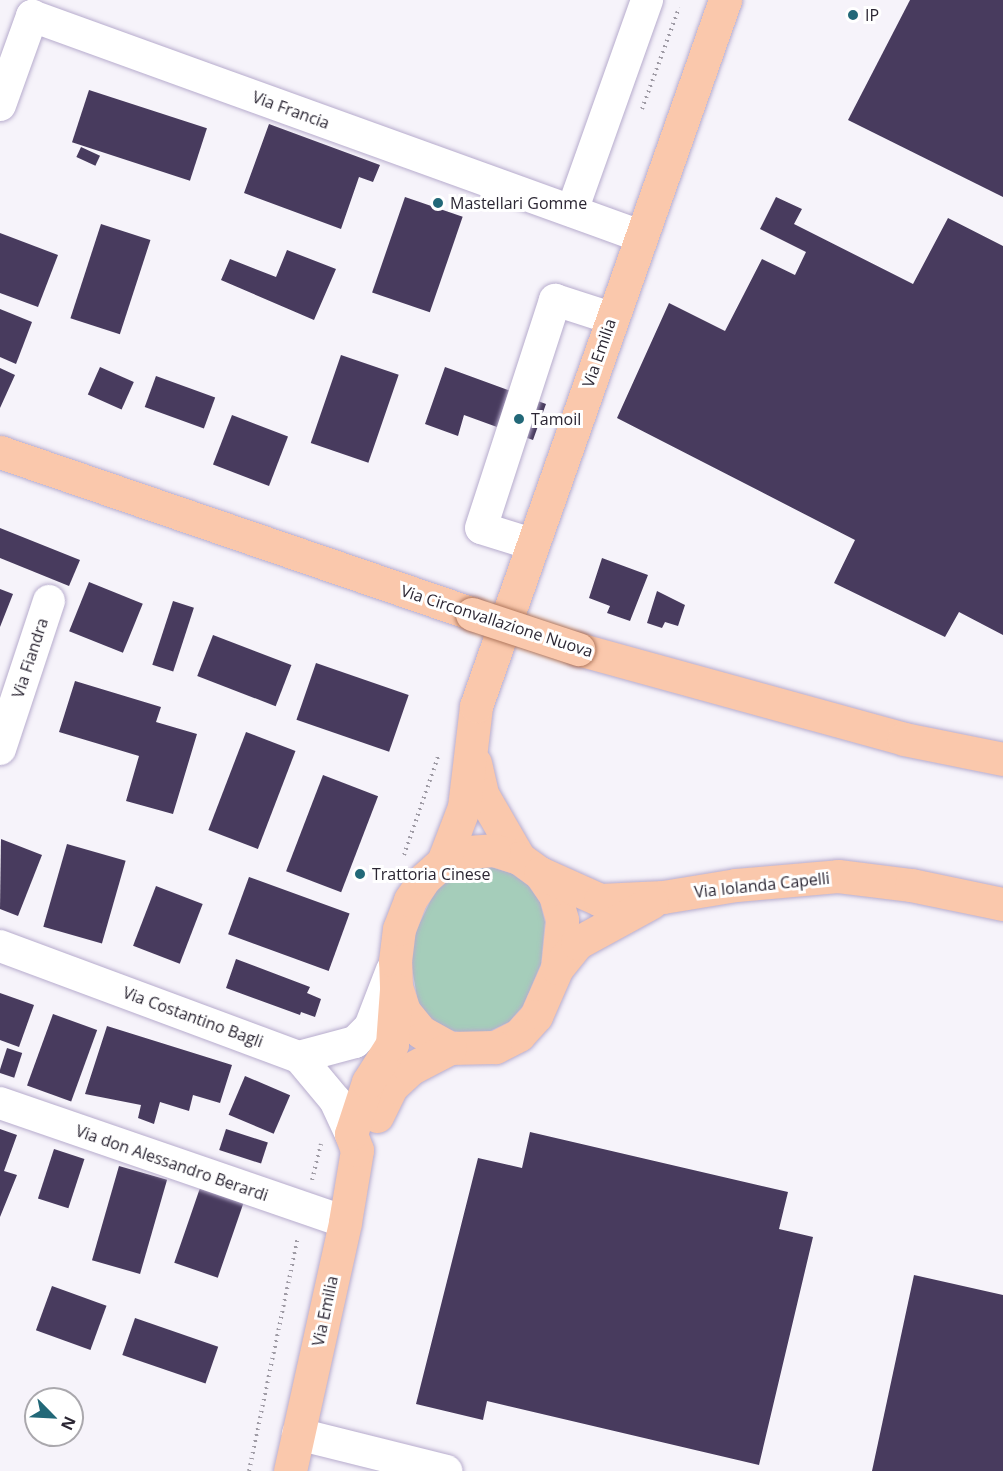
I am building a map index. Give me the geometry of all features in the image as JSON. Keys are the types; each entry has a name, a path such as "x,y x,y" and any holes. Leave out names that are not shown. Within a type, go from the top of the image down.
{"main road":[{"name":"Via Emilia","path":"443,862 457,834 464,807 470,741 476,706 725,0"},
{"name":"Via Circonvallazione Nuova","path":"0,452 578,649 904,739 1003,759"},
{"name":"Via Emilia","path":"470,741 482,794 529,866"},
{"path":"485,851 529,866 555,895 562,920 557,968 536,1016 519,1035 495,1047 450,1048 421,1032 404,1011 395,974 399,929 410,900 424,879 443,862 467,852 485,851"},
{"name":"Via Iolanda Capelli","path":"529,866 600,900 663,897 736,885 838,876 911,885 1003,904"},
{"name":"Via Iolanda Capelli","path":"557,968 577,943 663,897"},
{"name":"Via Emilia","path":"290,1471 345,1222 344,1139 368,1083 392,1044 395,974"},
{"name":"Via Emilia","path":"344,1139 372,1138 378,1111 391,1087 410,1069 450,1048"}],"street":[{"path":"572,211 647,0"},
{"name":"Via Francia","path":"0,105 32,16 640,236"},
{"path":"532,544 481,528 555,300 611,318"},
{"name":"Via Fiandra","path":"0,749 49,601"},
{"name":"Via Costantino Bagli","path":"0,946 300,1058 335,1100 344,1139"},
{"path":"300,1058 355,1042 370,1027 395,974"},
{"name":"Via don Alessandro Berardi","path":"0,1103 345,1222"},
{"path":"298,1434 446,1471"}],"path":[{"path":"639,117 679,8"},
{"path":"310,1190 344,1139"},
{"path":"249,1471 300,1229"}],"green space":[{"path":"491,867 511,873 528,885 540,902 545,922 541,964 523,1006 509,1022 490,1031 470,1034 449,1030 431,1019 418,1003 411,962 415,933 436,889 451,875 471,868"}],"building":[{"path":"910,0 1003,0 1003,197 848,120"},
{"path":"89,90 207,128 190,181 72,142"},
{"path":"269,124 380,165 373,182 359,177 341,229 244,193"},
{"path":"81,147 100,156 95,166 76,157"},
{"path":"405,197 463,217 430,312 372,292"},
{"path":"776,197 802,209 794,224 913,284 948,218 1003,246 1003,635 959,612 945,637 834,583 855,540 617,418 669,303 725,331 762,259 795,275 806,252 760,229"},
{"path":"101,224 150,240 120,334 70,318"},
{"path":"0,233 58,255 38,307 0,293"},
{"path":"287,250 336,269 314,320 221,280 230,259 276,277"},
{"path":"0,309 32,322 16,364 0,357"},
{"path":"341,355 399,375 368,463 311,443"},
{"path":"100,367 134,382 122,409 88,394"},
{"path":"445,367 546,404 533,440 464,415 458,436 425,424"},
{"path":"0,368 15,375 0,408"},
{"path":"156,376 215,398 204,429 145,407"},
{"path":"232,415 288,437 269,486 213,464"},
{"path":"0,528 80,560 69,586 0,558"},
{"path":"602,558 648,575 630,621 607,613 610,606 589,598"},
{"path":"89,582 143,604 123,653 69,631"},
{"path":"0,589 13,594 0,627"},
{"path":"657,591 685,605 678,626 665,622 662,628 647,623"},
{"path":"173,601 194,608 173,672 152,665"},
{"path":"213,635 291,665 276,706 197,676"},
{"path":"316,663 409,695 389,752 296,720"},
{"path":"75,681 161,707 156,722 197,734 173,814 126,801 139,756 59,732"},
{"path":"246,732 295,751 258,849 208,830"},
{"path":"323,775 378,796 341,892 286,871"},
{"path":"1,839 42,855 18,916 0,909"},
{"path":"67,844 126,861 102,943 43,927"},
{"path":"249,877 350,914 329,971 228,934"},
{"path":"156,886 203,904 180,964 133,946"},
{"path":"236,959 310,987 307,993 321,999 315,1017 301,1012 300,1015 226,988"},
{"path":"0,993 34,1005 19,1047 0,1040"},
{"path":"53,1014 97,1030 71,1101 27,1085"},
{"path":"107,1026 232,1065 220,1103 193,1095 189,1111 160,1102 154,1124 138,1118 141,1105 85,1094"},
{"path":"7,1048 22,1053 14,1078 0,1073"},
{"path":"245,1076 290,1095 274,1134 229,1115"},
{"path":"0,1129 17,1135 4,1171 17,1175 0,1217"},
{"path":"226,1129 268,1143 261,1164 219,1150"},
{"path":"530,1132 788,1192 779,1229 813,1237 759,1465 487,1401 483,1420 416,1404 478,1158 522,1168"},
{"path":"54,1149 84,1159 68,1208 38,1198"},
{"path":"119,1166 167,1180 140,1274 92,1260"},
{"path":"200,1188 243,1203 218,1278 174,1263"},
{"path":"914,1275 1003,1295 1003,1471 872,1471"},
{"path":"52,1286 107,1306 90,1350 36,1330"},
{"path":"135,1318 218,1347 206,1384 122,1355"}],"place":[{"name":"IP","path":"853,15"},
{"name":"Mastellari Gomme","path":"438,203"},
{"name":"Tamoil","path":"519,419"},
{"name":"Trattoria Cinese","path":"360,874"}]}
